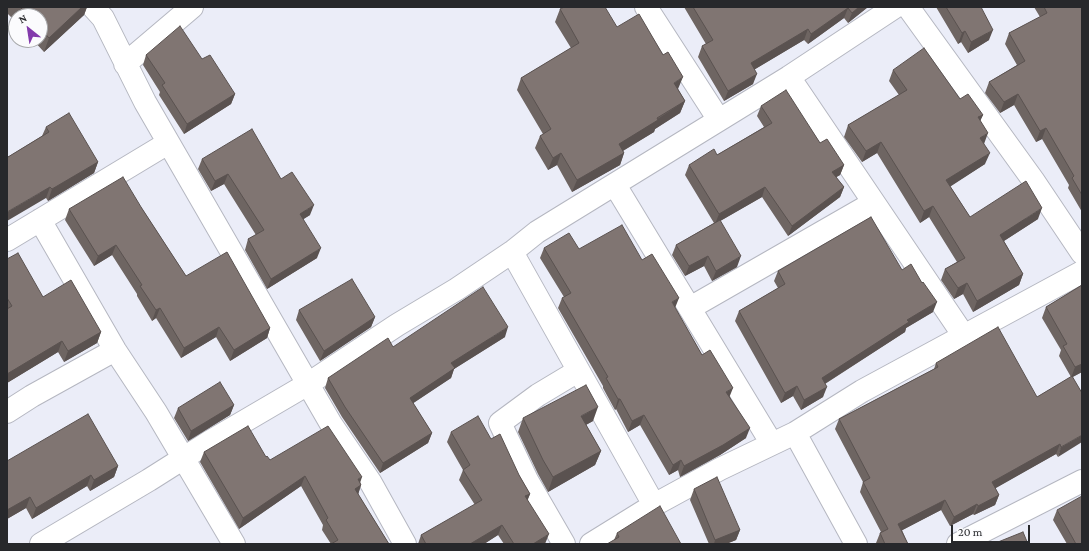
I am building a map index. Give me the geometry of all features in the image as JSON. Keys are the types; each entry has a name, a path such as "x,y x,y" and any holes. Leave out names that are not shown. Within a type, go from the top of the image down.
{"street":[{"path":"94,7 103,18 125,64 168,143 331,424 371,483 405,544"},
{"path":"125,64 192,7"},
{"path":"646,7 719,120"},
{"path":"41,544 308,384 397,325 457,289 512,252 537,232 789,77 895,7"},
{"path":"908,7 1033,180 1082,253"},
{"path":"789,77 964,336"},
{"path":"7,240 168,143"},
{"path":"614,185 772,444"},
{"path":"690,308 874,203"},
{"path":"40,220 115,350 156,412 234,544"},
{"path":"512,252 654,505"},
{"path":"591,544 654,505 720,469 795,433 862,391 1082,272"},
{"path":"7,412 32,396 115,350"},
{"path":"564,544 527,480 500,422 538,395 578,371"},
{"path":"795,433 856,544"},
{"path":"958,544 1082,481"}],"building":[{"path":"20,7 82,7 49,38 48,8"},
{"path":"564,7 605,7 617,27 639,14 663,55 668,52 683,77 674,83 685,101 619,144 624,153 577,180 561,153 553,158 540,136 551,129 521,78 579,43 560,9"},
{"path":"693,7 859,7 852,13 848,8 811,34 808,29 751,63 757,74 728,91 702,46 713,40"},
{"path":"946,7 981,7 993,30 971,42 965,31 962,33"},
{"path":"1044,7 1082,7 1082,195 1072,178 1074,176 1046,128 1040,131 1018,94 1004,102 989,82 1025,61 1009,33 1047,13"},
{"path":"180,26 202,59 210,55 235,94 187,124 162,85 165,83 146,55"},
{"path":"924,48 960,99 968,94 983,115 978,117 988,133 980,138 990,153 946,180 970,217 1026,181 1042,208 1000,235 1023,274 977,301 967,283 958,288 945,269 965,258 933,206 924,211 881,142 866,151 848,125 907,90 893,70"},
{"path":"786,90 820,143 827,139 844,165 832,172 844,187 792,226 765,187 719,214 689,165 714,149 717,155 772,123 761,106"},
{"path":"69,113 98,162 52,189 50,187 7,212 7,155 8,157 49,132 46,127"},
{"path":"252,129 281,179 292,172 314,205 300,214 321,248 271,279 248,239 264,230 228,174 215,181 202,159"},
{"path":"123,177 186,276 227,252 270,328 234,350 219,327 184,348 160,308 156,310 140,286 142,285 116,245 98,256 69,209"},
{"path":"871,217 902,270 911,264 922,283 923,282 937,302 907,320 909,322 822,378 827,387 804,400 797,386 785,393 739,311 785,284 778,271"},
{"path":"720,220 741,256 716,271 708,256 689,266 676,245"},
{"path":"622,225 642,260 652,254 679,298 672,302 702,355 710,350 733,388 726,392 750,428 723,445 684,466 681,460 673,465 644,415 632,421 606,378 608,377 562,298 571,293 544,248 569,233 579,249"},
{"path":"18,253 43,297 71,280 101,332 68,351 62,341 7,374 7,309 12,306 7,298 7,259"},
{"path":"352,279 375,317 324,351 299,310"},
{"path":"1082,285 1082,364 1075,367 1063,346 1067,344 1046,307"},
{"path":"483,287 508,327 451,363 455,368 410,398 432,433 383,463 345,407 328,378 388,338 393,347"},
{"path":"998,327 1037,397 1072,376 1082,393 1082,435 1061,447 1060,444 992,482 999,495 978,506 977,504 954,517 945,500 898,524 908,544 885,544 880,533 888,529 863,482 870,478 839,419 938,367 936,363"},
{"path":"220,382 234,405 191,431 178,408"},
{"path":"586,385 598,407 581,416 601,451 553,477 543,460 523,418"},
{"path":"88,414 118,466 94,480 91,475 36,508 30,497 7,510 7,461"},
{"path":"478,416 491,439 500,434 519,475 530,494 525,496 549,534 533,544 514,544 502,525 470,544 426,544 421,535 482,500 463,470 470,465 451,432"},
{"path":"248,426 266,457 267,456 270,460 328,426 362,477 358,479 361,485 355,489 389,544 331,544 338,540 326,520 328,518 305,476 243,518 204,452"},
{"path":"717,477 740,530 715,540 694,489"},
{"path":"1082,496 1082,544 1076,544 1057,510"},
{"path":"660,506 681,544 607,544 619,537 617,533"},
{"path":"1023,532 1028,544 993,544"}]}
